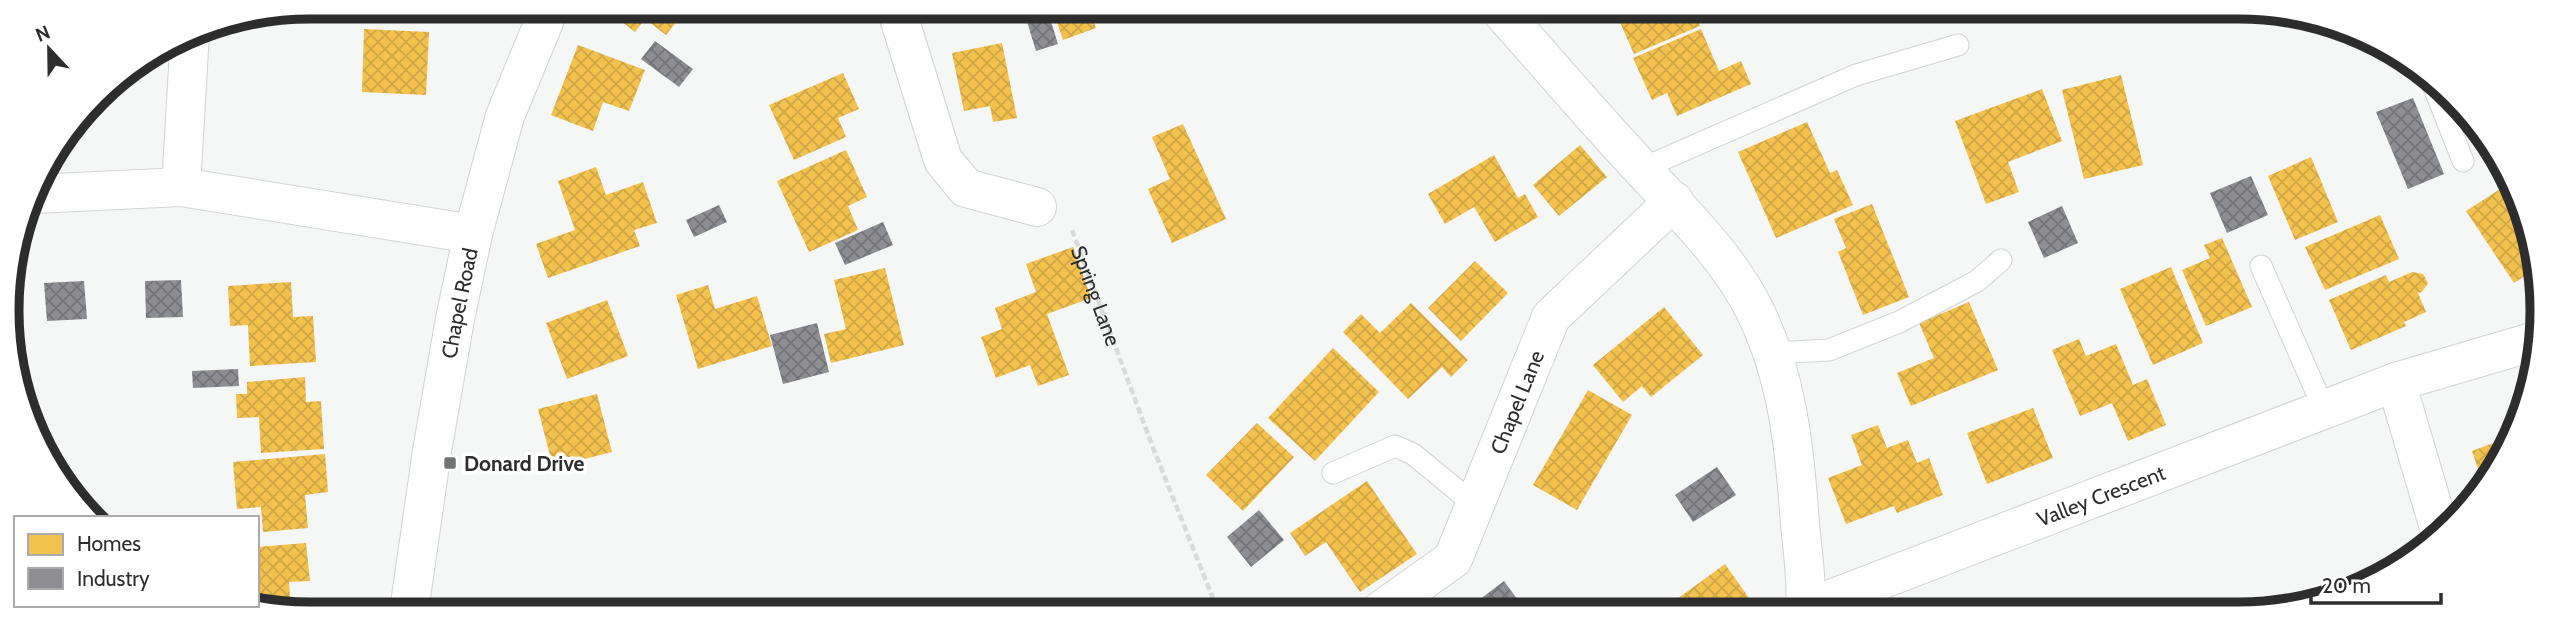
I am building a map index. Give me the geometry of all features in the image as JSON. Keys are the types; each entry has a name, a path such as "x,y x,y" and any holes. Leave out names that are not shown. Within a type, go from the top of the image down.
{"street":[{"name":"Chapel Road","path":"410,602 432,452 473,234 505,116 545,19"},
{"path":"900,19 943,160 966,188 1037,207"},
{"path":"1508,19 1641,169 1674,201 1732,272 1755,310 1773,353 1789,414 1804,602"},
{"path":"181,187 189,46"},
{"path":"44,194 181,187 473,234"},
{"name":"Chapel Lane","path":"1393,602 1453,559 1551,317 1674,201"},
{"name":"Valley Crescent","path":"1826,602 2396,382 2528,343"},
{"path":"2396,382 2438,522"}],"lane":[{"path":"1641,169 1856,75 1958,45"},
{"path":"2439,100 2463,161"},
{"path":"1773,353 1829,350 1899,322 1977,281 2001,260"},
{"path":"2261,266 2324,410"},
{"path":"1333,474 1395,446 1413,454 1475,505"}],"path":[{"name":"Spring Lane","path":"1037,207 1074,231 1152,445 1214,602"}],"building: Homes":[{"path":"618,19 645,19 635,32"},
{"path":"645,19 678,19 666,35"},
{"path":"1056,19 1093,19 1096,28 1063,40"},
{"path":"1618,19 1697,19 1700,26 1634,54"},
{"path":"364,29 429,32 426,95 362,92"},
{"path":"1701,29 1719,71 1741,61 1751,84 1677,116 1667,93 1652,100 1633,58"},
{"path":"1002,43 1017,118 993,122 990,106 964,111 952,53"},
{"path":"578,45 645,70 629,111 603,102 593,131 551,115"},
{"path":"843,73 859,109 838,118 846,137 794,160 769,105"},
{"path":"2121,75 2143,165 2084,179 2062,90"},
{"path":"2042,89 2062,141 2008,162 2019,192 1986,204 1955,121"},
{"path":"1807,122 1830,173 1837,170 1853,205 1776,238 1738,152"},
{"path":"1183,124 1226,219 1172,243 1148,189 1170,179 1152,137"},
{"path":"1580,145 1607,177 1559,216 1533,185"},
{"path":"846,150 867,197 848,206 858,230 809,252 777,181"},
{"path":"1494,155 1518,198 1525,194 1538,217 1495,242 1474,207 1445,224 1428,194"},
{"path":"2311,157 2338,222 2295,240 2268,176"},
{"path":"596,167 606,195 643,182 657,223 634,230 640,246 548,278 536,244 575,230 558,181"},
{"path":"2503,187 2520,235 2527,274 2514,283 2466,211"},
{"path":"1872,204 1909,297 1863,315 1838,252 1846,248 1834,219"},
{"path":"2380,215 2399,259 2325,290 2305,247"},
{"path":"2222,238 2252,307 2206,326 2182,270 2210,258 2204,245"},
{"path":"1073,247 1091,298 1047,314 1069,375 1038,386 1030,365 996,378 981,337 1002,329 995,308 1036,292 1026,264"},
{"path":"1475,261 1508,293 1461,341 1428,308"},
{"path":"2171,267 2203,343 2153,365 2120,289"},
{"path":"885,268 904,345 831,363 824,334 846,329 834,280"},
{"path":"2412,272 2423,274 2428,283 2422,292 2418,293 2426,312 2404,322 2406,326 2351,350 2329,300 2386,275 2389,282"},
{"path":"291,282 293,317 313,316 316,362 250,366 248,325 230,326 228,286"},
{"path":"708,285 715,309 757,296 772,346 698,369 676,295"},
{"path":"607,300 628,356 567,379 546,323"},
{"path":"1969,302 1998,370 1911,406 1897,373 1934,358 1919,323"},
{"path":"1411,303 1468,360 1451,377 1442,367 1408,399 1343,332 1361,314 1380,333"},
{"path":"1664,307 1703,355 1651,397 1642,386 1623,402 1593,365"},
{"path":"2079,339 2086,356 2116,344 2133,385 2147,379 2166,425 2128,441 2112,403 2080,416 2052,350"},
{"path":"1333,348 1379,392 1315,461 1268,418"},
{"path":"305,377 306,402 321,401 324,449 261,453 259,417 237,418 236,394 247,394 247,382"},
{"path":"1588,390 1632,415 1577,510 1533,485"},
{"path":"597,394 612,452 553,467 538,409"},
{"path":"2033,408 2053,458 1987,484 1967,433"},
{"path":"1257,423 1294,457 1243,511 1206,475"},
{"path":"1878,425 1887,448 1908,440 1917,463 1929,458 1943,495 1897,513 1894,506 1846,524 1828,478 1862,465 1851,435"},
{"path":"2499,441 2480,474 2472,451"},
{"path":"325,454 328,492 305,495 308,528 263,532 261,507 237,509 233,462"},
{"path":"1367,481 1417,554 1360,592 1326,542 1305,556 1290,533"},
{"path":"306,543 310,581 289,582 290,601 259,597 259,547"},
{"path":"1725,564 1752,602 1673,602"}],"building: Industry":[{"path":"1026,19 1050,19 1058,44 1036,51"},
{"path":"655,41 693,69 679,87 641,59"},
{"path":"2413,98 2444,174 2408,189 2376,112"},
{"path":"2251,176 2268,215 2227,233 2210,193"},
{"path":"719,205 727,222 694,237 686,220"},
{"path":"2062,206 2078,243 2044,258 2028,222"},
{"path":"883,222 893,245 845,265 835,243"},
{"path":"181,280 183,317 146,318 145,281"},
{"path":"84,281 87,319 47,321 44,283"},
{"path":"817,323 829,372 783,384 770,335"},
{"path":"238,369 239,386 193,388 192,371"},
{"path":"1717,467 1736,495 1693,522 1675,495"},
{"path":"1259,510 1284,540 1251,567 1227,537"},
{"path":"1504,581 1519,602 1476,602"}],"place":[{"name":"Donard Drive","path":"450,463"}]}
